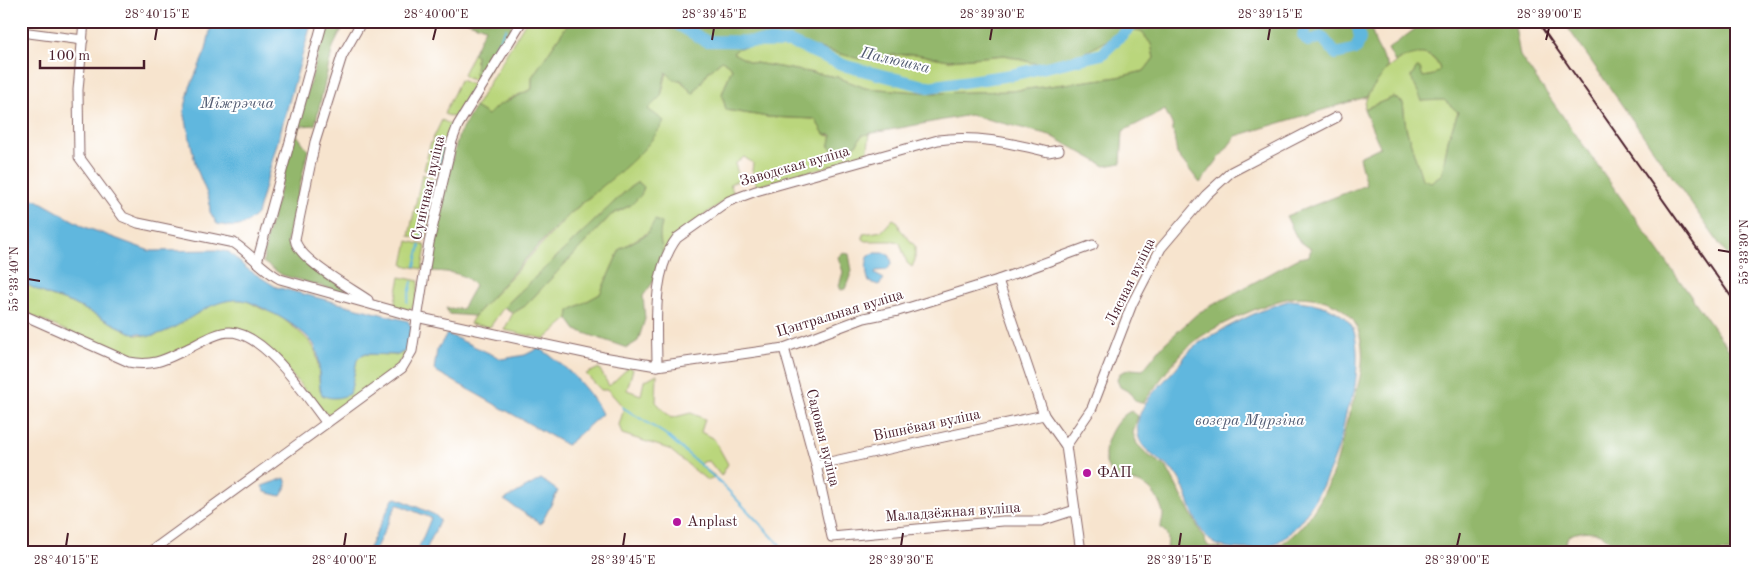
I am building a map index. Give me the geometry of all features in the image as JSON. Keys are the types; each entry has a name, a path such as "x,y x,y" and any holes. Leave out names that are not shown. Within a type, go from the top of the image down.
{"street":[{"path":"84,21 78,90 79,156 123,217 138,223 234,243 268,272 280,279 375,304"},
{"path":"257,262 323,21"},
{"path":"362,21 342,56 315,142 296,244 299,251 320,268 375,304"},
{"name":"Сунічная вуліца","path":"150,552 402,368 412,351 416,317 440,188 452,141 458,125 522,21"},
{"path":"21,32 83,40"},
{"name":"Лясная вуліца","path":"1066,446 1092,408 1132,304 1161,248 1206,195 1231,172 1336,117"},
{"name":"Заводская вуліца","path":"657,366 657,292 672,246 678,238 730,201 756,191 938,140 958,137 980,138 1048,152 1059,150"},
{"name":"Цэнтральная вуліца","path":"375,304 416,317 603,357 657,366 784,348 864,318 898,311 998,280 1093,245"},
{"path":"998,280 1044,415 1066,446 1081,552"},
{"path":"21,314 129,362 140,364 162,361 213,337 229,332 245,335 261,345 326,422"},
{"name":"Садовая вуліца","path":"784,348 816,465 832,537"},
{"name":"Вішнёвая вуліца","path":"816,465 1044,415"},
{"name":"Маладзёжная вуліца","path":"832,537 1003,521 1041,521 1075,510"}],"green space":[{"path":"346,21 333,47 315,125 300,126 297,135 308,150 287,242 290,249 346,290 345,293 282,275 263,262 267,236 327,22"},
{"path":"466,21 507,21 512,27 486,74 480,71 477,76 475,75 476,55 473,54 485,28"},
{"path":"526,21 570,21 532,77 532,89 509,99 488,115 475,107"},
{"path":"570,21 782,21 778,28 785,33 810,24 854,29 869,21 1369,21 1376,45 1388,67 1366,97 1236,136 1200,183 1177,154 1172,124 1165,110 1123,131 1121,163 1105,166 1050,135 970,115 862,135 856,145 841,153 829,147 832,135 824,134 815,119 768,117 726,110 722,94 732,68 722,60 709,71 693,94 681,80 674,80 666,72 661,96 648,109 664,121 656,135 634,159 558,225 474,316 449,314 446,308 462,309 475,286 461,275 450,272 431,271 445,187 459,134 475,107 488,115 497,106 532,89 532,77","holes":["1129,29 1141,31 1151,44 1154,58 1144,71 1118,77 1012,91 932,93 865,88 837,77 750,62 733,53 739,48 786,39 859,59 915,54 949,60 1005,55 1033,63 1057,65"]},
{"path":"782,21 869,21 854,29 810,24 785,33 777,28"},
{"path":"1421,21 1514,21 1520,56 1737,361 1737,552 1616,552 1608,539 1602,535 1582,532 1568,536 1563,552 1248,552 1269,549 1287,540 1296,532 1319,502 1335,468 1359,383 1362,348 1360,336 1351,317 1344,310 1326,301 1295,297 1277,301 1224,323 1201,336 1187,348 1143,403 1134,399 1131,393 1120,387 1117,380 1120,373 1130,369 1143,370 1163,345 1198,313 1299,258 1309,256 1311,249 1298,240 1286,216 1366,185 1359,157 1380,147 1364,109 1394,97 1403,103 1406,128 1422,179 1431,182 1442,174 1448,140 1458,112 1444,100 1422,101 1411,77 1417,68 1420,68 1423,77 1434,75 1440,69 1432,57 1421,54 1408,56 1395,62 1388,49 1415,29"},
{"path":"1563,21 1737,21 1737,269"},
{"path":"1129,29 1141,31 1151,44 1154,58 1144,71 1118,77 1012,91 932,93 865,88 837,77 750,62 732,53 739,48 786,39 840,54 915,54 949,60 1005,55 1033,63 1057,65"},
{"path":"1417,52 1431,57 1440,69 1434,75 1423,77 1417,68 1411,77 1422,100 1444,99 1458,112 1448,140 1442,174 1431,182 1422,180 1406,128 1403,103 1394,97 1364,109 1370,90 1383,73 1399,60"},
{"path":"473,54 476,55 477,70 486,74 481,82 466,78 463,74"},
{"path":"722,60 732,68 722,94 726,110 768,117 815,119 824,134 856,145 862,135 870,133 867,156 757,186 752,171 753,163 744,157 735,164 740,180 730,184 734,194 674,236 663,258 658,236 662,224 620,249 600,294 569,311 568,319 545,339 504,330 513,313 525,306 611,215 631,205 641,195 644,187 638,182 629,188 504,307 490,327 470,324 474,316 570,214 635,158 647,109 661,96 667,72 680,80 693,94 709,71"},
{"path":"460,80 476,86 477,89 458,119 444,114"},
{"path":"442,120 453,126 439,174 424,170 430,145"},
{"path":"422,174 439,181 426,239 409,236"},
{"path":"638,182 644,187 641,195 631,205 611,215 525,306 513,313 504,307 629,188"},
{"path":"893,219 898,222 900,229 915,246 915,260 912,267 907,263 900,243 895,241 866,241 863,239 863,234 882,231"},
{"path":"655,220 662,223 660,238 663,258 653,283 643,296 645,319 638,341 627,348 576,330 568,319 569,311 600,294 620,249 647,234"},
{"path":"408,241 426,247 422,269 403,265"},
{"path":"842,253 849,254 852,271 845,289 841,290 839,286 843,272 838,257"},
{"path":"400,277 419,281 415,304 409,310 394,307"},
{"path":"21,282 48,295 72,303 136,335 164,332 215,304 229,300 247,301 281,317 311,344 317,357 320,390 350,394 357,359 363,354 398,355 409,350 393,369 374,385 332,414 325,413 263,342 229,330 152,361 130,359 21,311"},
{"path":"629,367 633,369 627,390 641,395 644,381 657,374 656,402 671,418 691,413 705,419 701,432 714,439 728,464 721,476 709,461 702,462 700,465 715,476 708,481 669,449 622,434 619,425 624,408 608,390 601,390 586,374 599,368 609,386"},
{"path":"1131,411 1138,416 1133,433 1137,444 1148,455 1167,468 1208,546 1237,552 1167,552 1167,536 1161,528 1163,513 1156,496 1143,484 1113,473 1106,462 1106,445 1113,428"}],"water":[{"name":"Міжрэчча","path":"212,21 312,21 257,214 238,226 217,224 210,212 209,199 196,167 184,111 190,87 206,50"},
{"path":"21,196 37,200 85,227 150,251 217,250 229,252 246,268 276,287 408,321 412,328 406,350 398,355 363,354 357,360 350,394 332,398 322,395 319,383 318,355 313,343 287,321 249,302 229,300 206,309 162,333 149,336 137,333 136,335 72,303 48,295 21,282"},
{"path":"885,253 890,256 892,263 887,270 876,271 875,274 884,279 879,285 869,282 867,272 869,255"},
{"name":"возера Мурзіна","path":"1291,300 1330,308 1343,316 1353,328 1357,346 1356,376 1340,443 1320,491 1305,516 1286,536 1270,546 1256,549 1220,546 1205,535 1199,527 1180,480 1170,468 1144,448 1138,434 1140,415 1156,390 1188,352 1198,344 1252,315"},
{"path":"447,334 502,359 525,355 539,348 575,377 591,396 602,414 567,445 434,370 437,350"},
{"path":"285,478 287,485 281,496 265,492 262,486"},
{"path":"541,479 558,491 541,524 504,500"},
{"path":"397,498 435,515 440,520 425,552 417,552 431,518 397,504 374,552 367,552 393,499"}],"waterway":[{"name":"Палюшка","path":"672,21 706,41 790,42 846,66 928,87 1011,75 1102,54 1136,21"},
{"name":"Палюшка","path":"1308,21 1303,35 1308,41 1322,37 1336,54 1356,49 1360,39 1357,21"},
{"path":"477,79 506,28"},
{"path":"455,118 473,87"},
{"path":"438,170 450,127"},
{"path":"422,235 435,181"},
{"path":"415,266 420,246"},
{"path":"407,302 412,282"},
{"path":"622,407 665,434 721,483 783,548"}],"railway":[{"path":"1537,21 1737,305"}],"place":[{"name":"ФАП","path":"1087,473"},
{"name":"Anplast","path":"677,522"}]}
